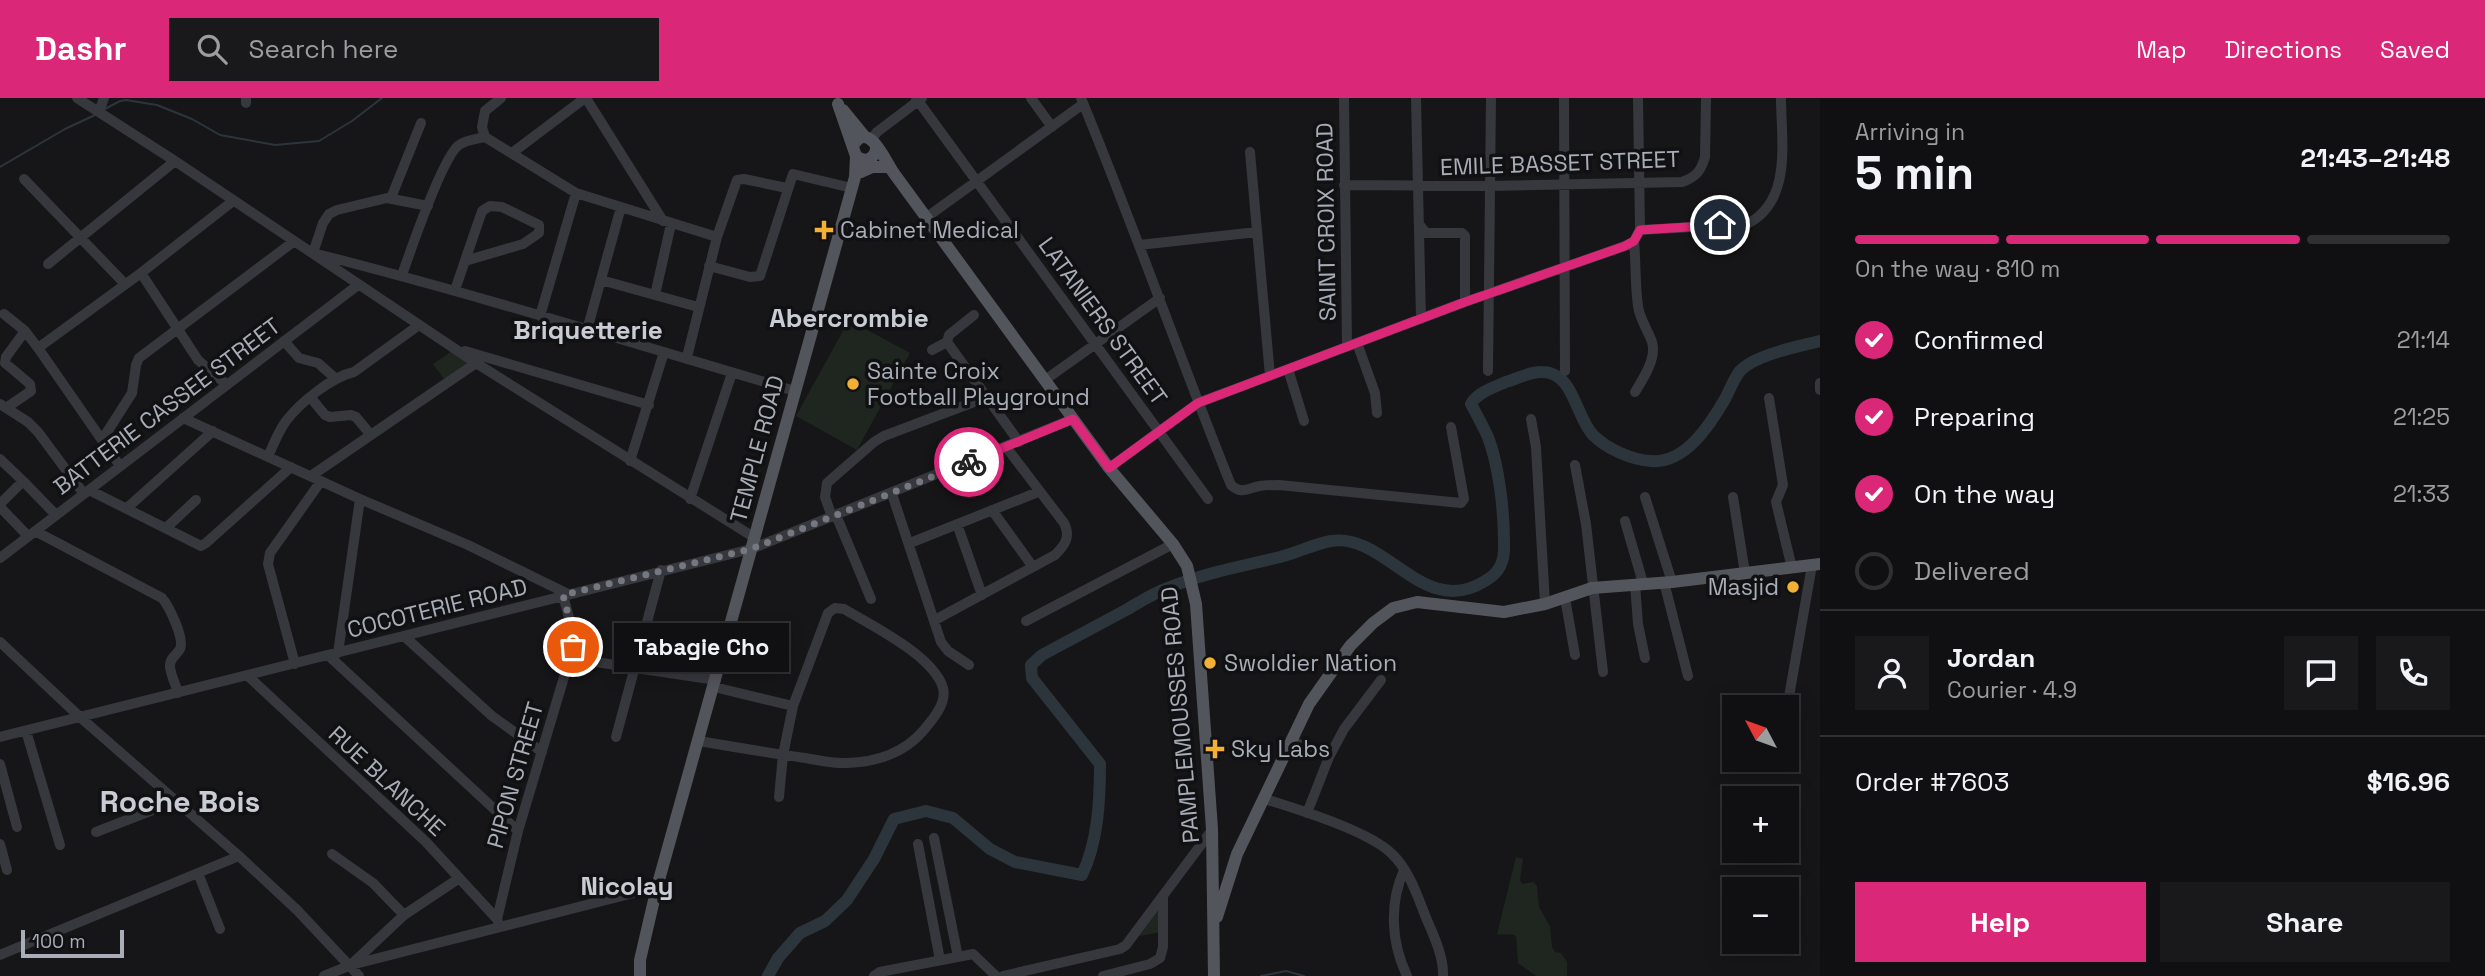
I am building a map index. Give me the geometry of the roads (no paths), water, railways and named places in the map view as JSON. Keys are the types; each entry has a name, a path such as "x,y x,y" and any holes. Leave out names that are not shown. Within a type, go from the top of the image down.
{"main road":[{"path":"836,101 871,140 876,151 862,155"},
{"path":"836,101 862,155 889,169"},
{"path":"862,155 856,140 871,140"},
{"name":"PAMPLEMOUSSES ROAD","path":"871,140 889,169 927,217 1109,468 1173,544 1187,566 1196,604 1212,830 1214,976"},
{"name":"TEMPLE ROAD","path":"640,976 640,960 657,887 862,155"},
{"path":"856,179 873,167 889,169"},
{"path":"1213,934 1237,854 1310,704 1350,646 1393,608 1417,602 1504,612 1545,604 1592,588 1668,582 1816,564"},
{"path":"1212,873 1237,854"},
{"path":"1212,873 1230,871"}],"street":[{"path":"77,98 176,161 476,363 690,499 753,543"},
{"path":"99,112 103,98"},
{"path":"501,98 485,111 482,127 485,137 576,193 717,237"},
{"path":"512,153 585,98 667,223 655,295"},
{"path":"1031,98 1052,127"},
{"name":"SAINT CROIX ROAD","path":"1344,98 1344,185 1352,344 1375,393 1377,413"},
{"path":"1416,98 1421,319"},
{"path":"1489,371 1491,98"},
{"path":"1564,98 1565,370"},
{"path":"1635,392 1646,376 1653,352 1653,344 1639,307 1638,98"},
{"name":"EMILE BASSET STREET","path":"1344,185 1489,186 1682,182 1699,173 1705,157 1706,98"},
{"path":"1109,468 1198,403 1465,302 1625,246 1637,236 1747,224 1758,219 1771,202 1781,178 1781,98"},
{"path":"871,140 877,132 919,99"},
{"name":"LATANIERS STREET","path":"919,99 1208,499"},
{"path":"927,217 1052,127 1082,101 1160,298 1198,403 1234,489 1242,492 1260,486 1279,485 1462,502 1464,499 1451,427"},
{"path":"391,198 421,122"},
{"path":"402,275 453,150 462,143 485,137"},
{"path":"1250,152 1270,376"},
{"path":"48,264 176,161"},
{"path":"709,266 750,277 760,276 792,175 856,179"},
{"path":"24,179 125,284"},
{"path":"687,357 717,237 737,180 788,188"},
{"path":"540,316 576,193"},
{"path":"313,253 323,223 329,214 383,198 428,206"},
{"path":"38,348 141,273 233,201"},
{"path":"455,290 482,211 490,205 502,207 539,225 539,233 523,243 466,261"},
{"path":"587,330 621,207"},
{"path":"1419,224 1426,233 1462,233 1465,236 1465,302"},
{"path":"1139,246 1257,232"},
{"path":"102,440 132,393 139,358 293,242"},
{"path":"313,253 455,290 795,391"},
{"path":"141,273 198,360 227,385"},
{"path":"601,280 698,307"},
{"name":"BATTERIE CASSEE STREET","path":"0,558 358,285"},
{"path":"1045,380 1160,298"},
{"path":"4,314 24,331 38,348 120,466"},
{"path":"932,350 947,342 949,335 974,315"},
{"path":"268,457 287,419 311,398 335,379 354,372 419,325"},
{"path":"24,331 6,357 5,363 30,384 31,391 3,406 38,432 86,492 127,508 201,546 291,467"},
{"path":"284,341 299,358 318,363 335,379"},
{"path":"947,342 1019,442"},
{"path":"457,349 649,405"},
{"path":"630,461 664,352"},
{"path":"295,664 268,564 270,553 316,479 370,434 476,363"},
{"path":"1288,369 1304,422"},
{"path":"690,499 732,373"},
{"path":"1820,383 1820,390"},
{"path":"871,599 825,497 827,483 874,442 987,397"},
{"path":"311,398 325,415 356,417 370,434"},
{"path":"1769,398 1783,485 1776,502 1792,568"},
{"path":"183,418 468,545 566,595"},
{"name":"COCOTERIE ROAD","path":"0,737 334,655 661,570 753,543 892,494 1073,419"},
{"path":"1531,419 1536,447 1545,604"},
{"path":"127,508 213,431"},
{"path":"935,620 1055,555 1065,546 1068,531 1064,523 1006,447"},
{"path":"0,459 56,515"},
{"path":"1575,465 1586,524 1603,672"},
{"path":"23,481 0,506 32,533 162,598 168,604 182,641 181,648 169,665 178,693"},
{"path":"909,543 1038,492"},
{"path":"892,494 944,646 957,659 969,665"},
{"path":"1645,497 1668,582 1688,676"},
{"path":"1733,497 1745,573"},
{"path":"360,499 334,655 518,831"},
{"path":"166,528 196,500"},
{"path":"992,510 1033,567"},
{"path":"1625,521 1639,584 1638,624 1645,658"},
{"path":"957,524 982,595"},
{"path":"1026,621 1173,544"},
{"path":"1790,695 1816,564"},
{"path":"616,737 661,570"},
{"name":"PIPON STREET","path":"498,922 518,831 573,647 566,595"},
{"path":"1565,598 1575,655"},
{"path":"699,741 783,755 846,764 887,758 920,734 936,714 943,699 943,688 932,671 910,649 844,609 835,608 828,613 793,706 783,755 779,797"},
{"path":"404,636 492,716 542,752"},
{"path":"0,642 81,718 239,856 297,910 359,976"},
{"path":"569,657 715,683 793,706"},
{"name":"RUE BLANCHE","path":"247,676 426,842 498,922"},
{"path":"1307,813 1329,758 1356,712 1381,680"},
{"path":"26,731 60,845"},
{"path":"1292,741 1329,758"},
{"path":"0,764 17,827"},
{"path":"1265,799 1307,813 1382,845 1394,855 1414,887 1435,939 1443,976"},
{"path":"96,832 176,801"},
{"path":"1003,976 1120,949 1131,940 1212,830"},
{"path":"934,838 958,957"},
{"path":"0,844 7,870"},
{"path":"918,844 940,960"},
{"path":"332,854 373,883 404,915"},
{"path":"0,956 239,856"},
{"path":"1404,870 1396,887 1392,915 1401,962 1407,976"},
{"path":"198,873 220,929"},
{"path":"350,966 404,915 458,879"},
{"path":"324,976 498,922 657,887"},
{"path":"1103,976 1150,964 1160,958 1163,947 1163,898"},
{"path":"874,976 880,972 973,954 996,976"}],"waterway":[{"path":"103,110 126,100 157,105 192,119 220,135 275,145 319,141 382,98"},
{"path":"0,167 65,129 95,115"},
{"path":"768,976 778,958 800,933 825,921 847,900 874,859 894,819 926,811 953,818 990,849 1015,862 1082,875 1095,835 1100,764 1032,678 1031,665 1042,655 1162,590 1331,541 1351,542 1370,549 1424,583 1443,590 1463,590 1495,574 1504,554 1502,503 1495,461 1488,437 1471,404 1482,394 1529,374 1553,374 1567,387 1587,427 1599,440 1628,456 1651,461 1663,460 1685,450 1704,431 1738,374 1747,365 1778,352 1820,341"},
{"path":"1261,976 1286,971 1304,976"}],"place":[{"name":"Cabinet Medical","path":"824,230"},
{"name":"Sainte Croix Football Playground","path":"853,384"},
{"name":"Masjid","path":"1793,587"},
{"name":"Tabagie Cho","path":"573,647"},
{"name":"Swoldier Nation","path":"1210,663"},
{"name":"Sky Labs","path":"1215,749"}],"district":[{"name":"Abercrombie","path":"849,318"},
{"name":"Briquetterie","path":"588,330"},
{"name":"Roche Bois","path":"180,801"},
{"name":"Nicolay","path":"627,886"}]}
